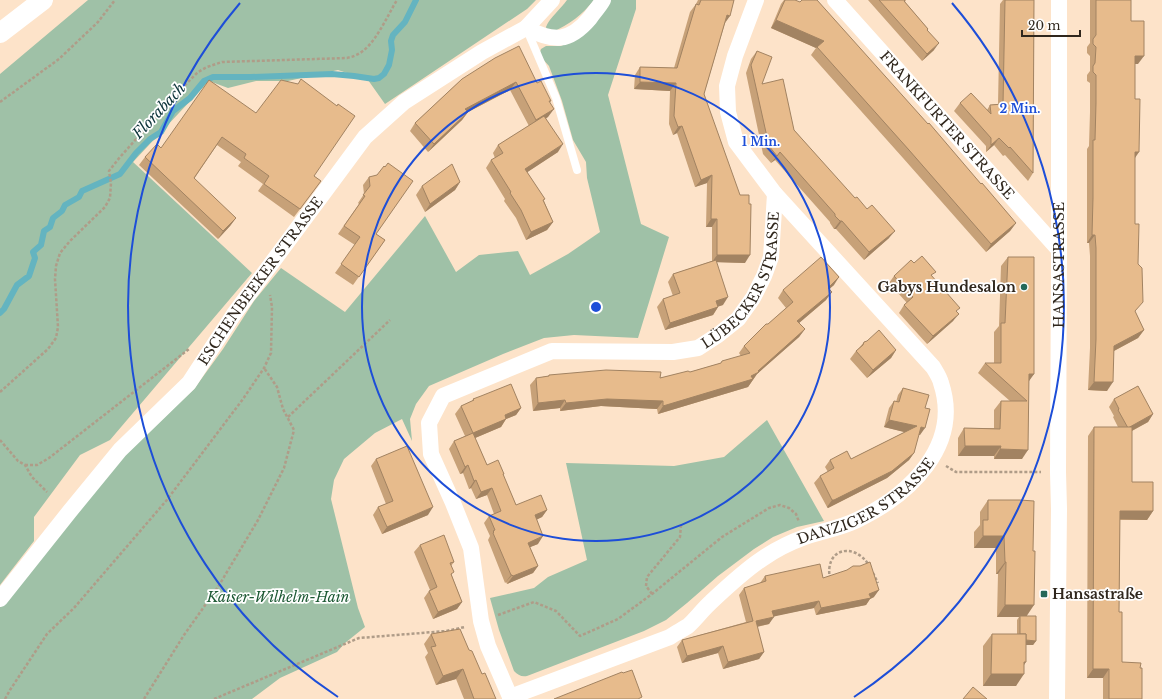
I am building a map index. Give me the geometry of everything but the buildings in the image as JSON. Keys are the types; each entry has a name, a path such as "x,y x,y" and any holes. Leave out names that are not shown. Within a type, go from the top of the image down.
{"street":[{"path":"0,33 43,0"},
{"name":"ESCHENBEEKER STRASSE","path":"0,599 120,450 189,382 234,314 365,137 404,102 482,52 526,28 552,0"},
{"path":"526,28 551,38 567,37 582,27 603,0"},
{"name":"LÜBECKER STRASSE","path":"510,698 488,646 474,623 471,548 431,454 429,423 443,396 552,351 673,352 698,348 718,335 738,319 753,298 764,276 771,257 775,194 736,142 728,112 728,86 735,56 756,0"},
{"name":"FRANKFURTER STRASSE","path":"835,0 1059,250"},
{"name":"HANSASTRASSE","path":"1054,697 1060,508 1058,472 1059,0"},
{"name":"DANZIGER STRASSE","path":"510,698 670,637 687,626 732,582 763,558 805,537 856,521 891,501 907,488 921,473 932,457 942,438 946,416 945,399 941,382 933,367 775,194"}],"lane":[{"path":"526,28 556,98 577,170"}],"path":[{"path":"0,102 59,59 98,22 115,0"},
{"path":"0,392 48,349 56,338 58,327 55,279 56,266 60,253 70,241 105,207 110,198 111,183 109,171 198,72 222,62 347,58 356,56 372,42 396,0"},
{"path":"5,699 47,634 74,608 166,501 264,368 271,353 272,307 267,270"},
{"path":"288,417 390,320"},
{"path":"25,465 37,465 49,458 191,347"},
{"path":"144,699 184,635 218,586 258,520 284,468 294,430 283,409 277,387 264,368"},
{"path":"0,440 18,461 25,465 32,476 47,492"},
{"path":"932,457 956,472 1058,472"},
{"path":"215,699 359,638 446,631 534,602 556,611 580,636 618,619 652,594 722,537 769,508 780,505 789,508 796,514 805,537"},
{"path":"652,594 646,586 647,577 680,537 681,525"},
{"path":"830,580 829,572 834,558 842,551 856,553 867,562 870,567"},
{"path":"872,571 878,583"}],"green space":[{"path":"88,0 536,0 527,9 385,104 368,80 338,70 288,81 256,81 228,88 209,81 133,162 252,273 110,440 80,455 34,517 34,541 0,585 0,74"},
{"path":"567,0 594,0 585,10 570,22 552,32 547,30 546,27 550,20"},
{"name":"Kaiser-Wilhelm-Hain","path":"610,0 636,0 636,9 608,95 641,224 669,237 638,338 574,335 544,338 503,354 429,386 416,404 410,419 412,441 402,419 375,433 344,459 334,480 331,499 358,608 365,627 345,643 337,652 280,678 252,699 0,699 0,607 122,458 194,389 223,349 254,301 281,268 345,312 425,216 456,272 479,255 518,251 530,275 568,254 600,232 587,178 586,162 573,140 562,101 549,66 539,55 541,49 546,46 561,46 578,38"},
{"path":"767,420 824,521 797,527 773,537 754,549 718,576 666,620 644,631 527,676 517,674 514,671 499,630 490,598 534,588 548,577 587,560 566,463 674,466 724,457"}],"waterway":[{"name":"Florabach","path":"0,313 4,309 17,285 29,276 35,258 33,252 41,245 44,231 50,227 53,218 62,211 65,205 79,197 82,191 120,174 136,153 150,139 161,132 173,111 190,98 204,81 213,77 332,74 374,79 379,78 384,74 389,65 393,35 405,22 416,0"}],"place":[{"name":"Gabys Hundesalon","path":"1024,287"},
{"name":"Hansastraße","path":"1044,594"}]}
